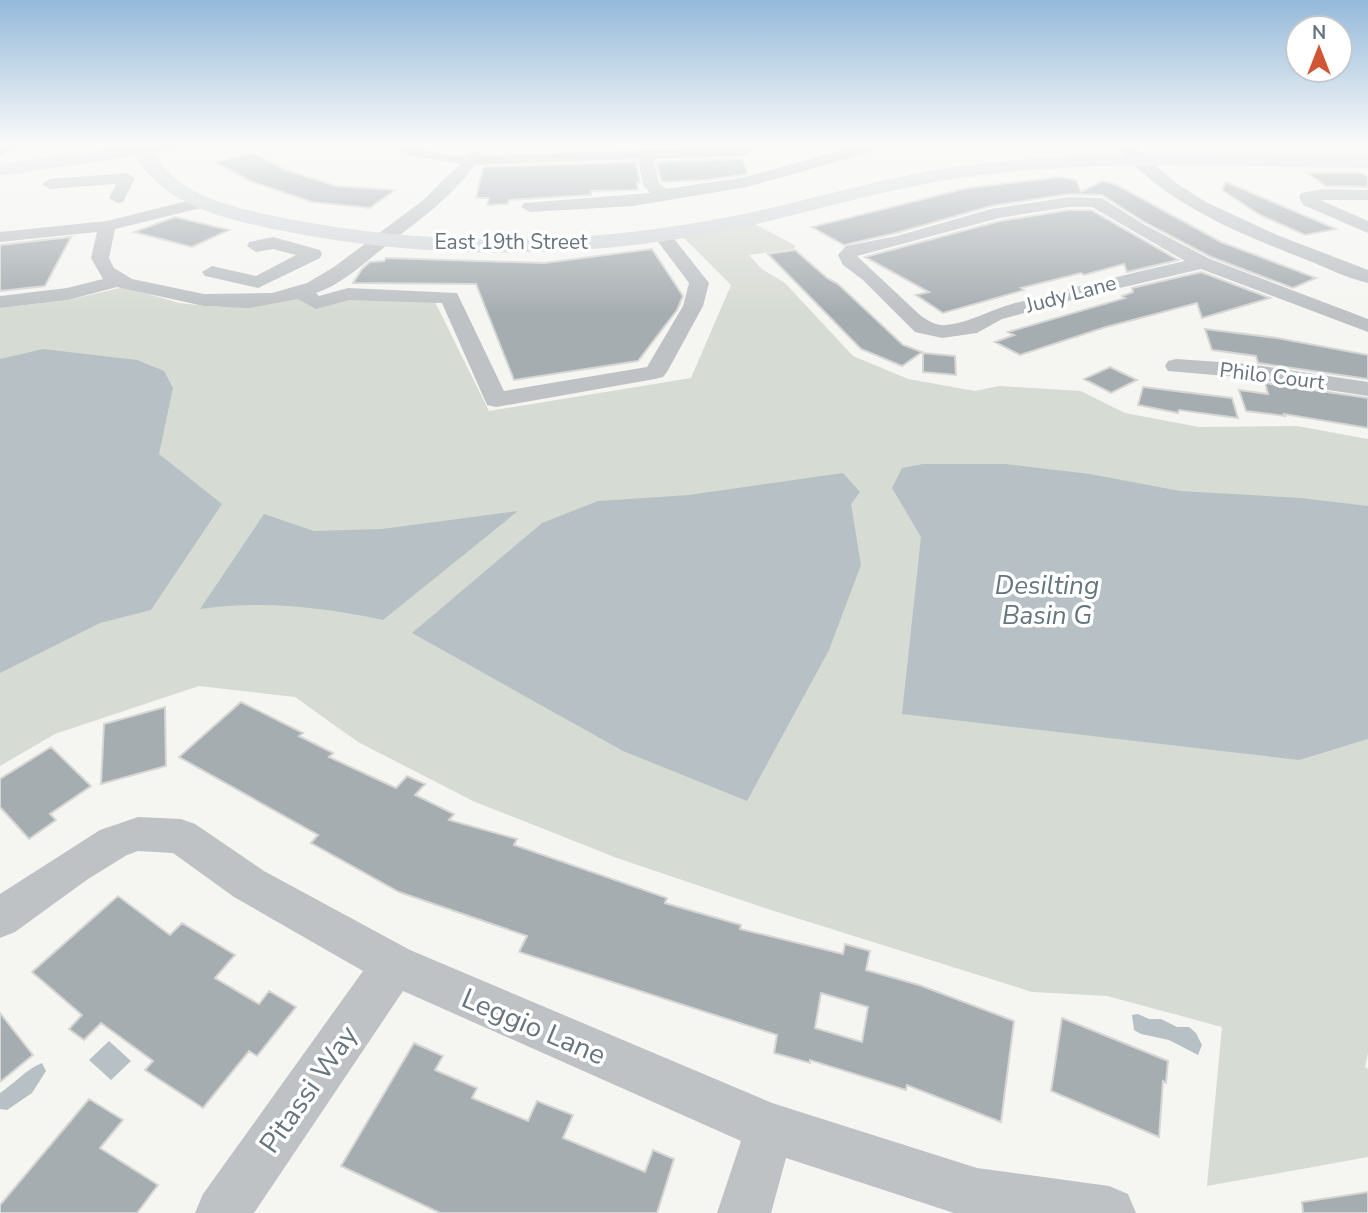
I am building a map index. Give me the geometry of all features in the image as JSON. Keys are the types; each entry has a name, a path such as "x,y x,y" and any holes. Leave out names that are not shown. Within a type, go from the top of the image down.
{"main road":[{"name":"East 19th Street","path":"199,200 237,214 290,227 514,246 662,235 713,227 830,200"},
{"name":"East 19th Street","path":"238,200 379,234 517,235 654,226 794,200"}],"street":[{"path":"162,293 236,295 276,289 317,273 379,234 426,200"},
{"path":"530,207 640,200"},
{"path":"1192,200 1268,239 1368,277"},
{"path":"1308,200 1368,228"},
{"name":"Judy Lane","path":"1082,201 1105,206 1137,229 1203,263 1085,290 995,316 970,328 942,332 923,327 914,320 870,276 850,261 847,255 853,250 899,241 978,217 1082,201"},
{"path":"0,237 107,226 203,202"},
{"path":"107,226 100,258 108,274 185,298 251,301 301,292 333,277 379,234"},
{"path":"301,292 316,303 348,294 450,298 496,400 655,372 693,306 699,284 662,235"},
{"path":"212,272 258,282 313,254 274,243 256,246"},
{"path":"1203,263 1368,326"},
{"path":"1318,308 1368,277"},
{"path":"0,302 68,294 121,280"},
{"name":"Philo Court","path":"1175,366 1249,371 1368,389"},
{"name":"Leggio Lane","path":"0,918 74,866 114,842 138,834 181,836 249,884 394,965 770,1128 978,1194 1109,1213"},
{"name":"Pitassi Way","path":"222,1213 394,965"},
{"path":"744,1213 770,1128"}],"shaded area":[{"path":"753,223 796,246 793,249 749,255 762,269 785,283 853,356 908,379 975,391 999,386 1081,391 1125,413 1199,427 1297,426 1368,439 1368,1053 1365,1067 1368,1069 1368,1157 1207,1186 1222,1027 1107,996 1032,992 771,910 617,858 473,801 358,742 295,697 199,686 55,734 0,766 0,308 69,300 124,287 179,303 216,307 300,297 435,302 489,411 691,378 731,285 683,237"}],"water":[{"path":"43,349 137,360 164,371 173,388 159,454 222,504 151,610 100,623 0,673 0,359"},
{"name":"Desilting Basin G","path":"923,464 1005,464 1090,474 1180,491 1301,498 1368,506 1368,739 1299,760 902,714 921,537 892,488 902,468"},
{"path":"843,473 860,492 851,504 861,565 829,650 747,801 623,751 412,633 542,523 598,501 689,495"},
{"path":"518,511 383,620 292,606 246,605 200,609 264,514 314,531 382,529"},
{"path":"1138,1014 1149,1019 1161,1019 1177,1027 1189,1027 1196,1033 1202,1045 1198,1055 1169,1040 1134,1030 1132,1015"},
{"path":"109,1041 131,1061 111,1080 89,1060"},
{"path":"42,1063 46,1071 32,1093 7,1110 0,1109 0,1093"}],"building":[{"path":"305,200 382,200 370,208"},
{"path":"489,200 515,200 509,200 508,204 487,205"},
{"path":"922,200 1033,200 991,206 844,245 812,227"},
{"path":"1109,200 1144,200 1221,242 1316,278 1293,288 1211,257 1144,222"},
{"path":"1237,200 1267,200 1336,229 1305,235 1260,215"},
{"path":"1069,210 1091,210 1178,260 1127,272 1124,264 1084,275 1081,273 1021,288 1024,290 943,313 916,295 929,292 865,257 1000,221"},
{"path":"175,217 229,230 192,247 134,232"},
{"path":"71,237 45,286 0,291 0,245"},
{"path":"652,249 683,296 677,310 638,361 514,380 476,284 353,283 370,262 384,261 386,258 544,263"},
{"path":"795,250 827,278 838,284 903,345 922,352 902,366 861,349 768,254"},
{"path":"1201,272 1270,298 1202,318 1197,303 1106,327 1020,355 995,342 1014,335 1008,332 1125,298 1122,296 1133,292 1132,288"},
{"path":"1205,329 1277,338 1368,355 1368,379 1258,363 1256,356 1212,350"},
{"path":"923,353 955,356 956,375 923,372"},
{"path":"1110,367 1137,380 1111,393 1084,379"},
{"path":"1265,383 1368,398 1368,428 1284,414 1285,416 1246,411 1239,390 1268,394"},
{"path":"1143,387 1232,398 1238,418 1179,410 1178,413 1138,405"},
{"path":"241,702 303,733 299,736 333,753 329,757 396,788 407,776 425,784 415,795 454,814 449,820 517,839 514,845 667,898 665,903 741,925 740,929 843,954 845,944 870,951 866,970 919,985 1014,1021 1001,1122 907,1085 906,1090 810,1060 810,1063 774,1053 777,1035 519,952 527,936 399,892 311,843 318,835 179,757","holes":["821,993 868,1007 862,1042 815,1028"]},
{"path":"165,707 166,766 101,784 104,724"},
{"path":"51,747 91,786 50,814 56,820 29,839 0,807 0,779"},
{"path":"118,896 170,935 182,923 235,955 215,978 259,1004 269,991 296,1007 257,1056 249,1051 203,1108 145,1070 153,1061 101,1023 84,1040 69,1029 82,1015 32,972"},
{"path":"0,1013 33,1055 0,1082"},
{"path":"1062,1018 1168,1061 1166,1083 1163,1081 1159,1137 1051,1091"},
{"path":"414,1043 443,1056 435,1070 477,1088 472,1098 528,1121 537,1101 573,1115 563,1138 645,1172 653,1150 674,1159 657,1213 440,1213 341,1166"},
{"path":"89,1099 123,1120 100,1148 158,1185 137,1213 0,1213 0,1205"},
{"path":"1368,1192 1368,1213 1303,1213 1302,1202"}]}
